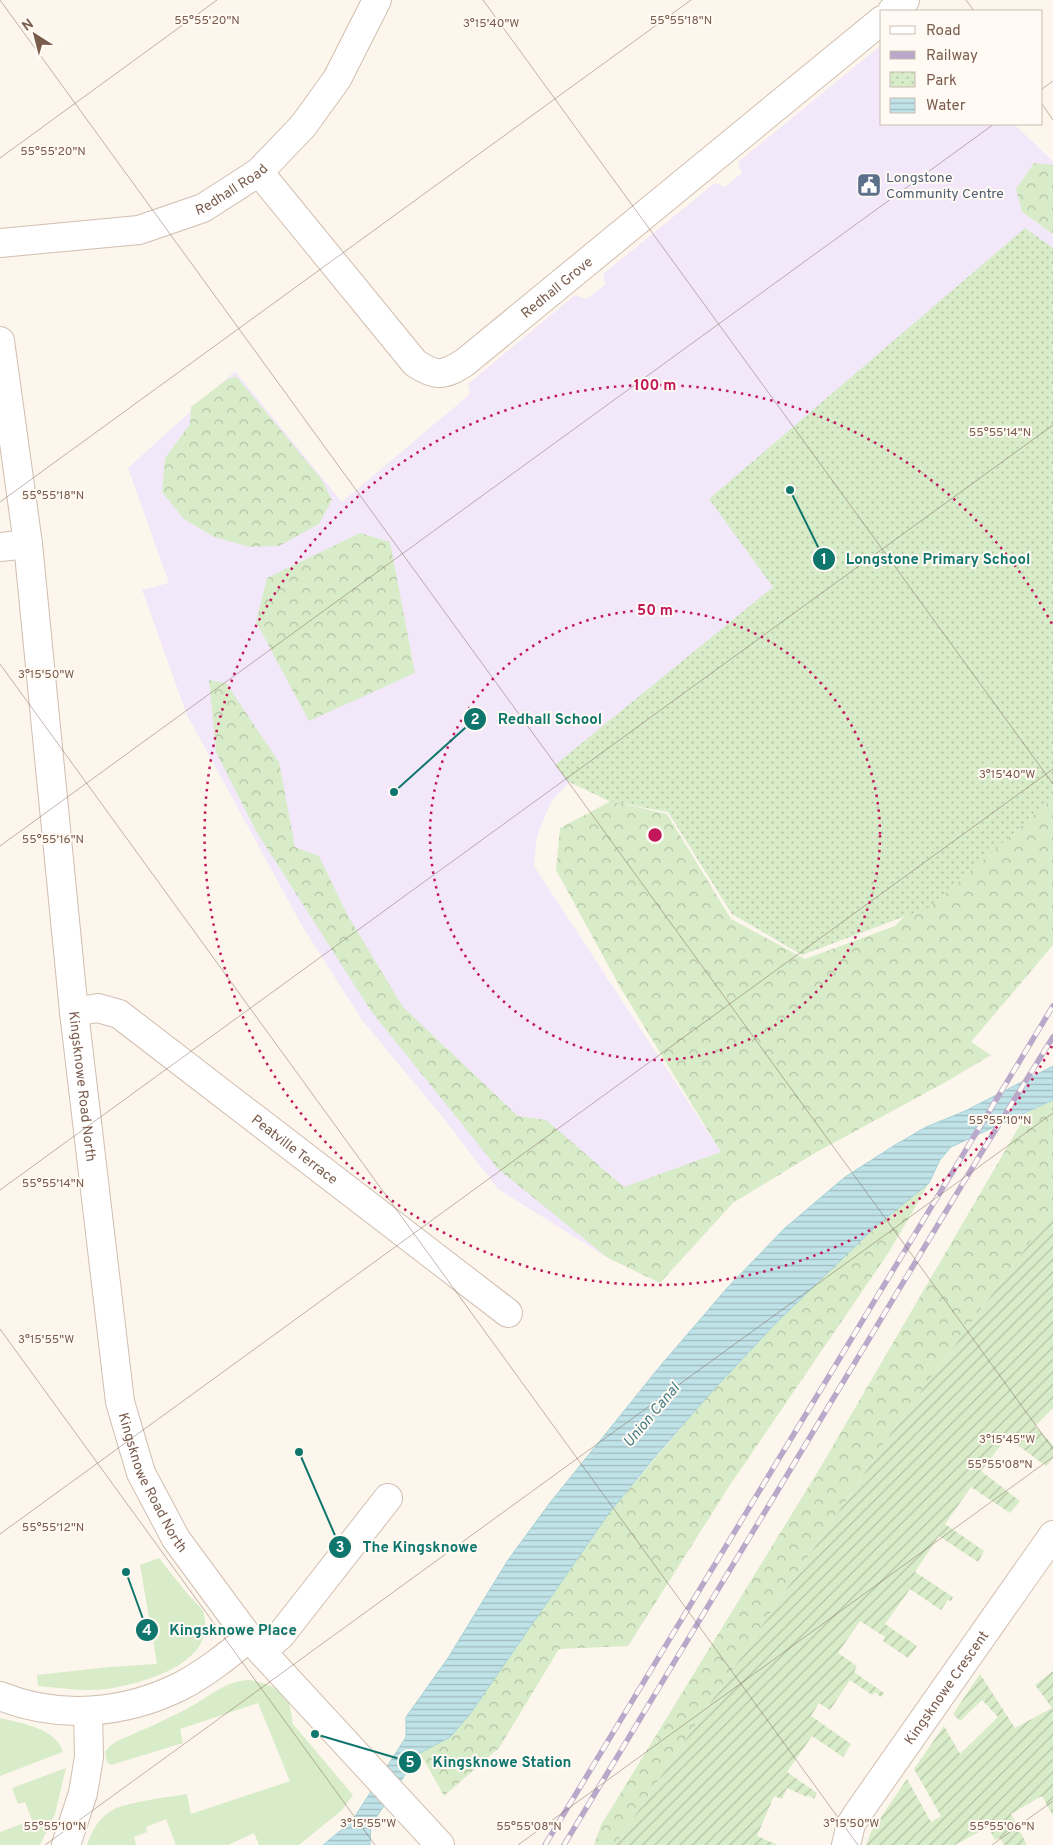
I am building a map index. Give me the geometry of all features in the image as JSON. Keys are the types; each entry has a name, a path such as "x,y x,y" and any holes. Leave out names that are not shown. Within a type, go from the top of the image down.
{"street":[{"name":"Redhall Road","path":"0,243 139,230 203,208 259,172 303,126 337,79 377,0"},
{"path":"893,10 905,0"},
{"name":"Redhall Grove","path":"259,172 415,363 431,373 450,372 464,363 880,22"},
{"name":"Kingsknowe Road North","path":"0,341 28,544 74,1012 120,1402 141,1473 176,1538 255,1644 440,1845"},
{"path":"0,547 28,544"},
{"name":"Peatville Terrace","path":"74,1012 98,1008 119,1014 508,1313"},
{"path":"0,1696 31,1706 88,1712 134,1704 166,1692 255,1644 280,1636 384,1512"},
{"name":"Kingsknowe Crescent","path":"846,1845 852,1824 858,1813 1053,1535"},
{"path":"66,1845 83,1793 88,1757 88,1712"}],"shaded area":[{"path":"880,46 880,125 1015,125 1053,161 1053,171 1022,212 1053,234 1053,798 802,955 732,914 668,812 611,801 562,760 556,765 569,782 551,802 537,836 534,866 721,1152 608,1258 498,1189 441,1115 362,1020 301,924 187,715 142,590 169,583 128,468 235,371 342,502 470,394 468,384 575,295 586,299 605,285 603,274 715,183 725,187 742,173 738,162"}],"green space":[{"path":"1034,163 1053,165 1053,234 1022,212 1016,189"},
{"path":"1025,228 1053,248 1053,798 930,907 802,955 732,914 668,812 609,801 569,782 555,765 773,587 709,499"},
{"path":"237,377 322,480 332,500 319,524 279,546 250,547 214,537 184,519 162,492 165,458 190,424 191,407 229,378"},
{"path":"360,533 390,542 415,673 309,721 256,622 267,578"},
{"path":"209,680 226,683 279,762 295,847 319,856 348,916 403,1007 518,1116 546,1120 624,1187 721,1152 620,987 556,870 560,828 611,801 667,814 731,919 805,959 895,926 953,866 1053,789 1053,945 971,1042 991,1055 944,1083 815,1153 733,1203 660,1283 608,1258 498,1169 371,1011 256,831 216,752"},
{"path":"1053,1100 1053,1211 898,1423 615,1845 594,1845 601,1825 820,1468 1027,1113"},
{"path":"929,1183 889,1252 730,1485 628,1646 559,1649 499,1748 444,1796 420,1753 450,1737 470,1714 609,1513 707,1397 774,1325 874,1228"},
{"path":"1053,1211 1053,1408 1035,1426 1053,1445 1053,1458 1046,1466 1007,1437 981,1471 1020,1501 1010,1513 971,1487 945,1524 984,1551 978,1562 939,1536 915,1572 953,1597 951,1601 948,1600 941,1610 910,1589 885,1624 917,1646 908,1658 883,1641 885,1637 860,1621 838,1653 857,1666 854,1672 884,1693 881,1697 875,1692 872,1695 850,1680 830,1710 819,1703 811,1716 851,1744 843,1757 812,1736 787,1772 817,1793 814,1799 787,1788 782,1799 774,1796 757,1836 778,1845 615,1845 898,1423"},
{"path":"159,1558 203,1611 205,1630 201,1643 192,1655 166,1672 120,1687 90,1690 38,1686 37,1675 157,1664 140,1565"},
{"path":"1053,1671 1053,1816 1042,1796 1011,1814 1027,1845 1004,1845 1000,1838 995,1840 988,1827 955,1845 866,1845 871,1832 907,1779 931,1822 941,1816 914,1769 944,1726 960,1754 998,1717 982,1700 960,1721 953,1714 980,1674 1015,1728 1052,1708 1035,1685"},
{"path":"248,1680 269,1685 288,1696 293,1724 353,1795 342,1810 299,1845 259,1845 254,1833 228,1845 176,1845 166,1819 146,1827 147,1832 134,1837 136,1845 87,1845 99,1821 111,1811 126,1805 187,1794 191,1814 290,1781 258,1703 180,1729 183,1743 111,1765 107,1762 105,1752 117,1741 185,1710 223,1687"},
{"path":"0,1718 46,1732 59,1744 63,1752 0,1776"},
{"path":"66,1768 55,1814 40,1845 0,1845 0,1832 32,1820 25,1802 18,1804 12,1788"}],"water":[{"name":"Union Canal","path":"1053,1066 1053,1100 951,1147 940,1160 929,1183 874,1228 774,1325 707,1397 609,1513 470,1714 450,1737 420,1753 371,1825 370,1845 323,1845 352,1821 406,1737 406,1717 448,1658 508,1560 549,1504 661,1365 728,1287 785,1228 845,1177 926,1127 965,1111"}],"railway":[{"path":"545,1845 1053,1006"},
{"path":"564,1845 1053,1037"}],"place":[{"name":"Longstone Community Centre","path":"869,185"},
{"name":"Longstone Primary School","path":"790,490"},
{"name":"Redhall School","path":"394,792"},
{"name":"The Kingsknowe","path":"299,1452"},
{"name":"Kingsknowe Place","path":"126,1572"},
{"name":"Kingsknowe Station","path":"315,1734"}]}
